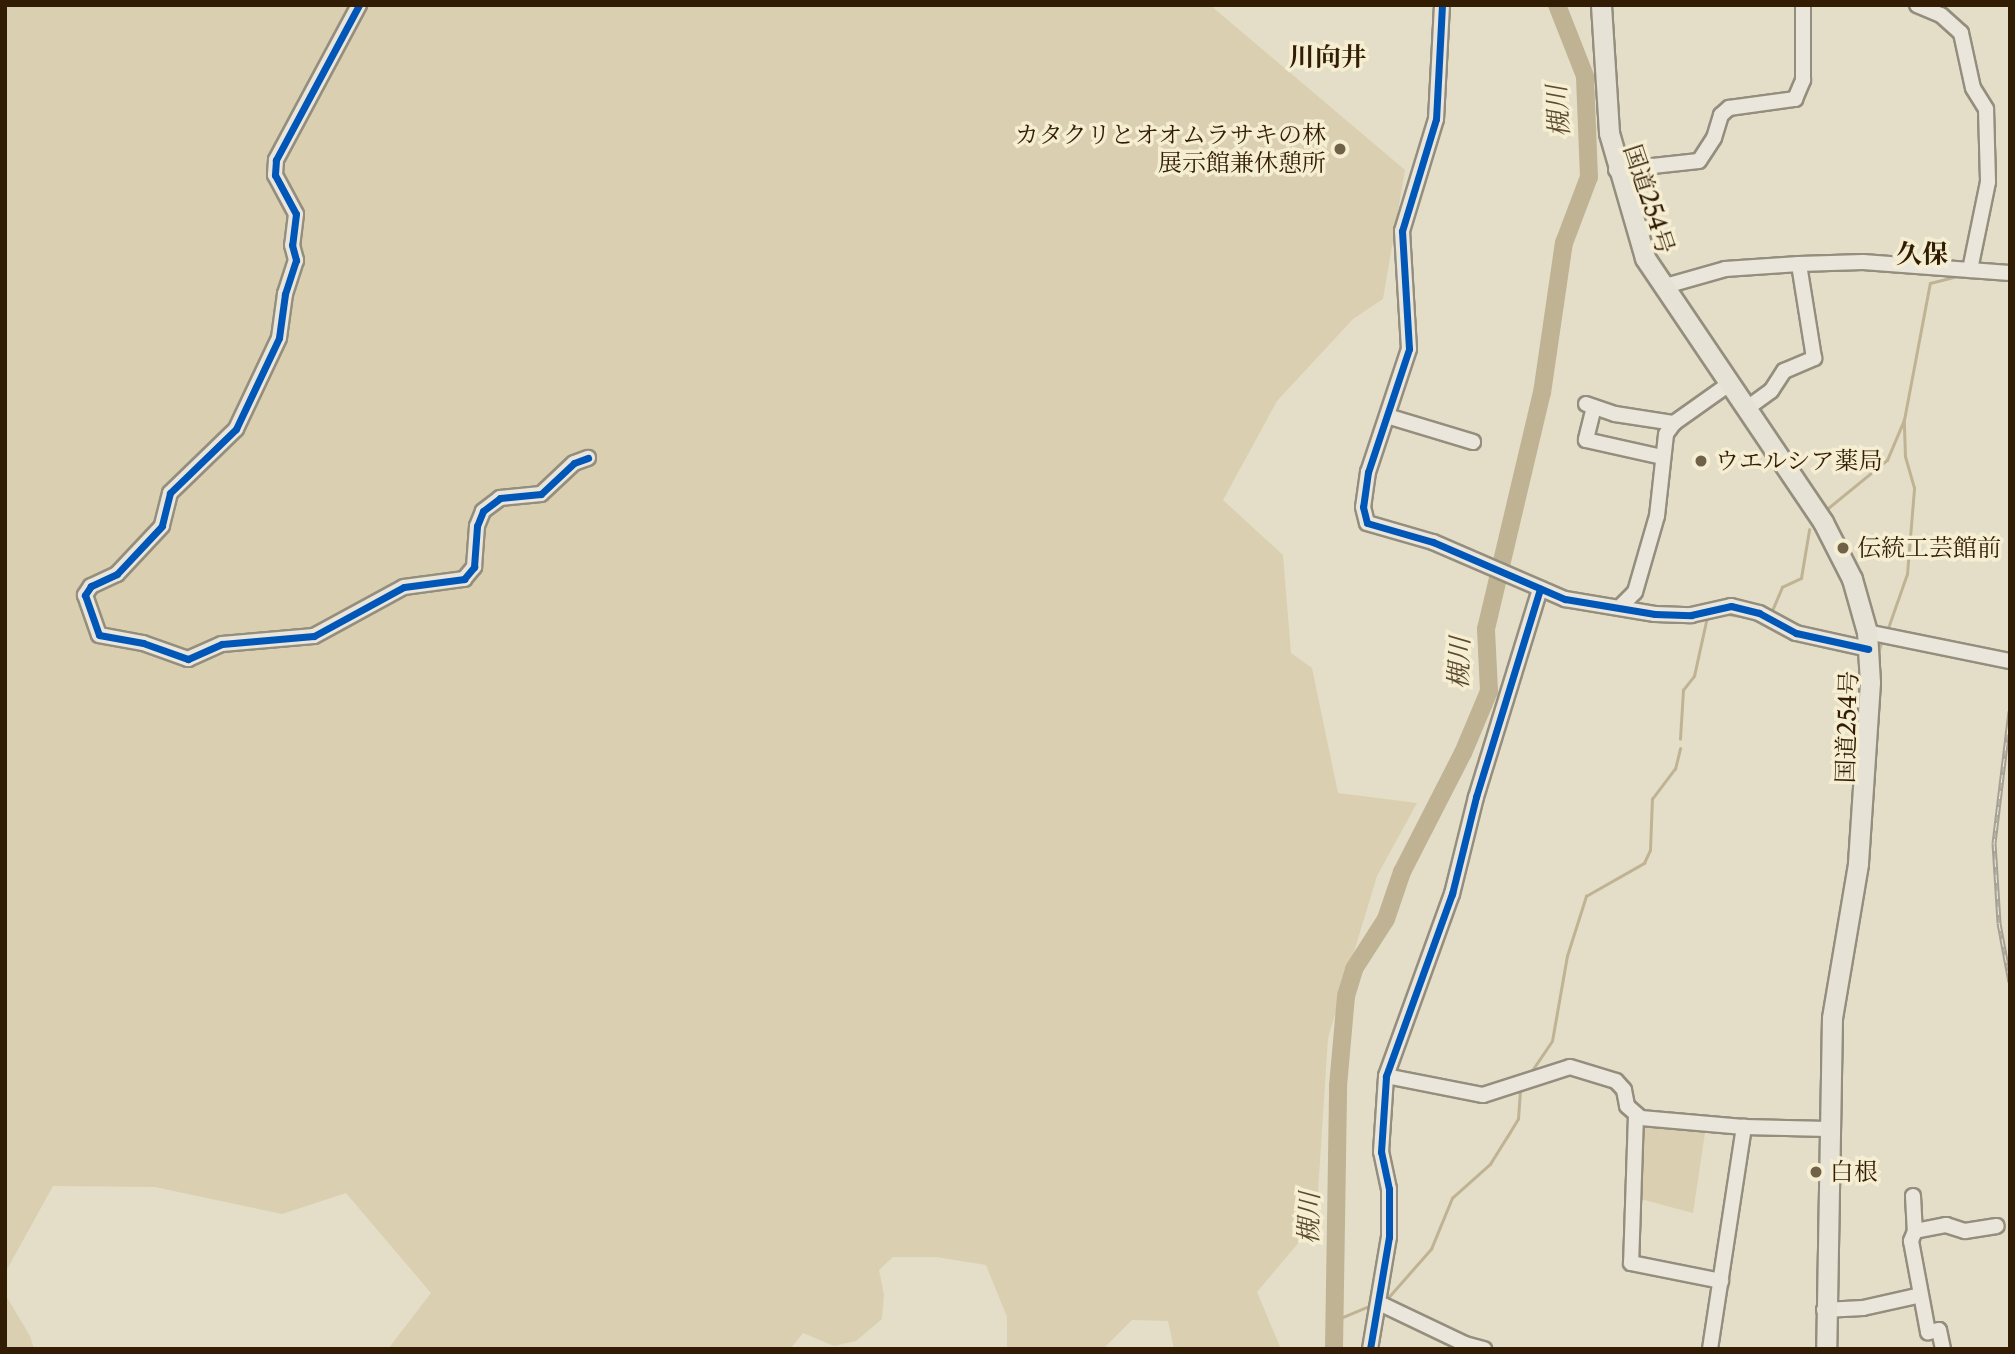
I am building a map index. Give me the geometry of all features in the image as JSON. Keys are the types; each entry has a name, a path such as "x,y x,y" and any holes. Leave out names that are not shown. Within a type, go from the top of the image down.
{"highway":[{"name":"国道254号","path":"1601,5 1605,99 1616,170 1645,258 1841,554 1867,641 1861,825 1832,1017 1824,1310 1826,1349"}],"street":[{"path":"359,5 276,160 275,176 296,214 292,245 296,260 285,294 279,338 236,429 170,493 162,526 117,574 91,586 85,595 99,635 143,643 188,659 222,644 314,636 404,587 464,579 474,567 477,526 483,511 500,498 541,494 574,463 589,458"},
{"path":"1442,5 1436,119 1402,231 1409,349 1368,472 1364,517 1372,526 1466,555 1534,586 1588,604 1622,605 1655,614 1691,615 1731,606 1759,612 1796,633 2010,661"},
{"path":"1616,170 1699,161 1714,138 1721,115 1729,108 1795,99 1803,80 1803,5"},
{"path":"1917,5 1941,15 1961,33 1973,88 1986,109 1988,182 1970,270"},
{"path":"1662,287 1725,268 1799,264 1863,262 2010,273"},
{"path":"1746,409 1771,391 1784,371 1814,358 1799,264"},
{"path":"1622,605 1635,592 1657,516 1662,457 1674,423 1730,384"},
{"path":"1662,457 1586,440 1590,405 1674,423"},
{"path":"1387,416 1473,442"},
{"path":"1370,1349 1389,1237 1389,1189 1381,1152 1386,1076 1452,894 1476,797 1492,758 1534,586"},
{"path":"1386,1076 1483,1094 1527,1078 1570,1067 1616,1081 1636,1115 1631,1263 1721,1281"},
{"path":"1636,1115 1744,1128 1828,1129"},
{"path":"1710,1349 1744,1128"},
{"path":"1913,1196 1915,1231 1911,1241 1928,1332 1939,1330 1943,1349"},
{"path":"1915,1231 1946,1224 1965,1231 1997,1226"},
{"path":"1824,1310 1863,1308 1921,1295"},
{"path":"1379,1303 1465,1344 1484,1349"}],"shaded area":[{"path":"5,5 1210,5 1405,170 1383,299 1353,319 1277,401 1223,500 1283,555 1291,653 1312,668 1338,793 1417,803 1377,876 1328,1038 1316,1222 1257,1292 1281,1349 1174,1349 1168,1321 1132,1320 1103,1349 1007,1349 1007,1317 986,1265 936,1257 893,1257 879,1270 884,1295 882,1319 856,1341 834,1346 803,1333 790,1349 388,1349 431,1293 346,1193 282,1214 155,1187 53,1186 5,1273"},
{"path":"1644,1122 1706,1126 1693,1213 1637,1198 1639,1128"},
{"path":"5,1294 30,1336 34,1349 5,1349"}],"waterway":[{"name":"槻川","path":"1334,1349 1338,1086 1346,996 1354,969 1386,919 1402,872 1463,753 1489,691 1486,629 1542,393 1564,243 1589,177 1585,76 1557,5"},
{"path":"1827,509 1887,460 1904,420 1930,283 1958,276"},
{"path":"1887,631 1907,574 1914,488 1905,456 1904,420"},
{"path":"1771,613 1782,587 1801,578 1809,530"},
{"path":"1727,614 1751,618"},
{"path":"1680,739 1683,690 1694,676 1707,617"},
{"path":"1878,653 1882,640"},
{"path":"1529,1075 1552,1041 1567,956 1586,896 1644,863 1650,850 1652,799 1675,769 1680,749"},
{"path":"1386,1300 1431,1249 1452,1198 1490,1164 1518,1119 1520,1090"},
{"path":"1336,1320 1372,1305"}],"railway":[{"path":"2010,711 1994,843 1999,923 2010,982"}],"cycle path":[{"path":"359,5 276,160 275,175 296,214 292,245 296,260 285,294 279,338 236,429 170,493 162,526 117,574 91,586 85,595 99,635 143,643 188,659 222,644 314,636 404,587 464,579 474,567 477,526 483,511 500,498 541,494 574,463 588,458"},
{"path":"1442,5 1436,119 1402,231 1409,349 1368,472 1363,507 1367,523 1433,542 1565,599 1655,614 1691,615 1731,606 1759,613 1796,633 1868,649"},
{"path":"1370,1349 1389,1237 1389,1189 1381,1152 1386,1076 1452,894 1476,797 1540,589"}],"place":[{"name":"カタクリとオオムラサキの林 展示館兼休憩所","path":"1340,149"},
{"name":"ウエルシア薬局","path":"1701,461"},
{"name":"伝統工芸館前","path":"1843,548"},
{"name":"白根","path":"1816,1172"}],"district":[{"name":"川向井","path":"1328,58"},
{"name":"久保","path":"1922,255"}]}
